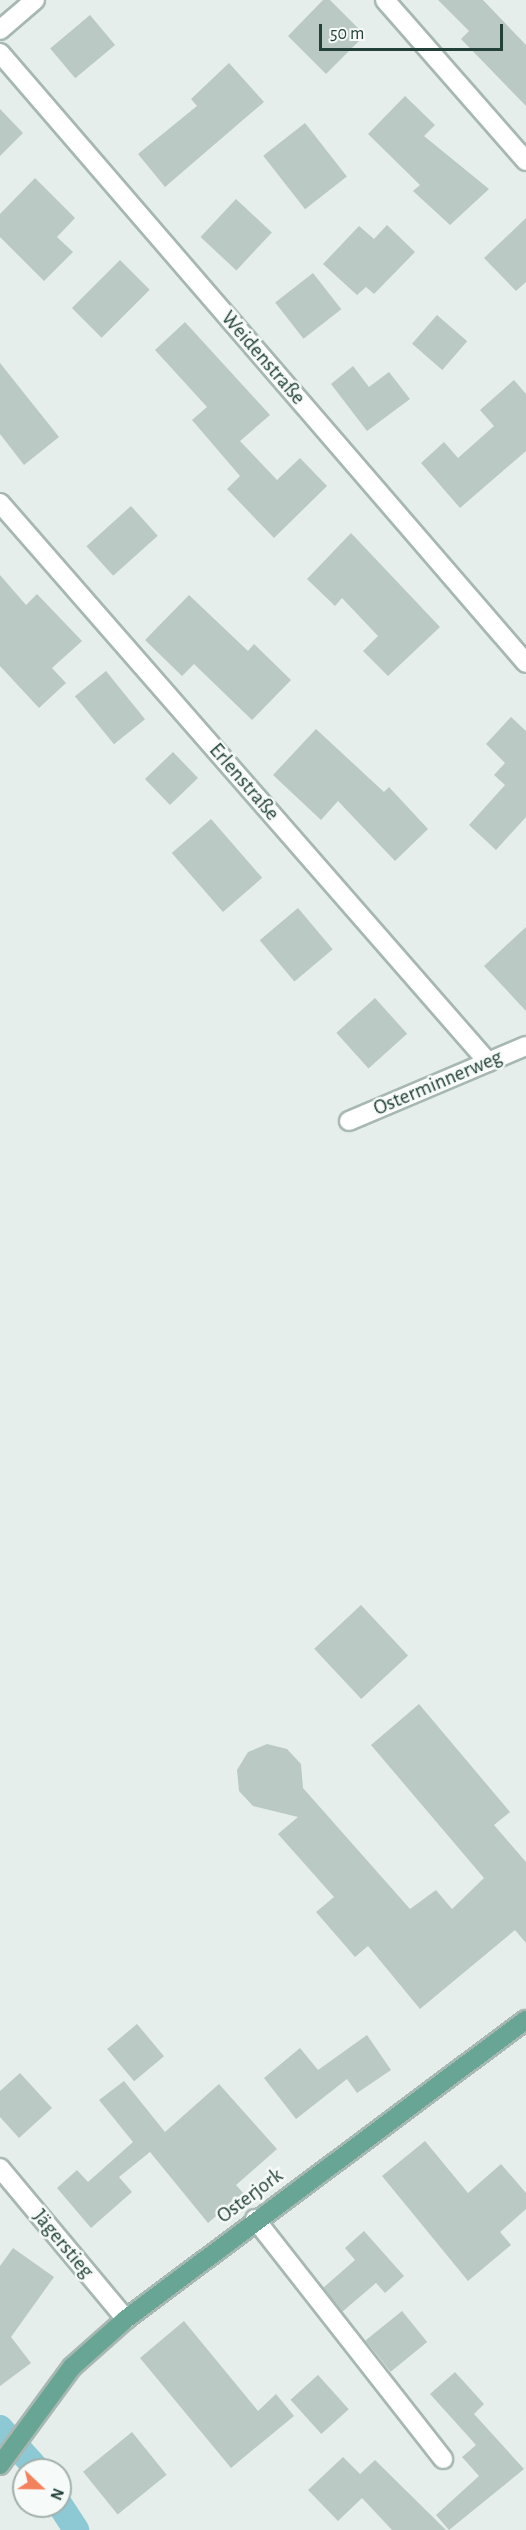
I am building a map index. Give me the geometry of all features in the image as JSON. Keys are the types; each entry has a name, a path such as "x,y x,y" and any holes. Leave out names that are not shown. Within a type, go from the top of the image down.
{"main road":[{"name":"Osterjork","path":"5,2457 22,2431 72,2367 126,2319 255,2219 526,2020"}],"street":[{"path":"0,30 35,0"},
{"path":"385,0 526,161"},
{"name":"Weidenstraße","path":"0,53 526,663"},
{"name":"Erlenstraße","path":"0,503 488,1062"},
{"name":"Osterminnerweg","path":"349,1121 526,1046"},
{"name":"Jägerstieg","path":"0,2168 126,2319"},
{"path":"255,2219 443,2459"}],"building":[{"path":"323,0 330,0 365,35 326,74 288,36"},
{"path":"438,0 483,0 526,45 526,106 461,39 469,31"},
{"path":"90,15 115,45 75,78 50,48"},
{"path":"229,63 264,102 165,187 138,154 197,106 191,99"},
{"path":"405,96 435,125 424,136 489,189 450,225 413,191 420,185 368,134"},
{"path":"0,109 23,133 0,156"},
{"path":"305,123 347,177 305,209 263,156"},
{"path":"35,178 75,218 57,237 73,252 44,281 0,237 0,214"},
{"path":"236,199 272,232 236,270 201,237"},
{"path":"526,218 526,282 516,291 484,258"},
{"path":"387,225 415,252 374,294 366,287 357,295 323,264 359,226 374,239"},
{"path":"120,260 150,290 102,338 72,308"},
{"path":"313,273 341,309 303,339 275,303"},
{"path":"437,315 467,341 442,370 412,344"},
{"path":"185,322 270,415 240,441 277,480 300,458 327,486 274,538 227,489 240,476 192,420 207,407 155,350"},
{"path":"0,363 59,437 24,465 0,434"},
{"path":"353,366 369,387 389,372 410,399 367,431 331,384"},
{"path":"514,380 526,394 526,451 460,508 421,463 444,442 458,458 494,426 480,410"},
{"path":"131,506 158,536 113,576 86,546"},
{"path":"351,533 440,627 388,676 363,651 378,636 342,598 335,606 307,579"},
{"path":"0,575 26,605 37,594 82,641 52,668 66,683 39,708 0,666"},
{"path":"189,595 248,651 254,644 291,680 252,720 194,664 182,676 145,640"},
{"path":"106,671 145,719 114,744 75,696"},
{"path":"511,717 526,731 526,817 496,850 469,825 505,785 494,775 505,763 486,744"},
{"path":"316,729 384,792 389,787 428,829 395,861 338,801 321,820 273,775"},
{"path":"173,752 198,778 170,805 145,779"},
{"path":"211,819 262,878 223,912 172,853"},
{"path":"298,908 333,949 294,982 260,940"},
{"path":"526,927 526,1011 484,966"},
{"path":"375,998 407,1034 368,1068 336,1033"},
{"path":"361,1605 408,1655 361,1699 314,1649"},
{"path":"419,1704 510,1812 494,1825 526,1862 526,1943 515,1930 420,2009 368,1946 355,1957 316,1912 334,1897 278,1834 298,1817 253,1806 239,1791 237,1770 248,1752 267,1744 287,1749 301,1764 303,1788 410,1909 436,1890 452,1909 484,1878 371,1745"},
{"path":"137,2024 164,2056 134,2081 107,2049"},
{"path":"367,2035 391,2070 357,2093 347,2079 296,2119 264,2078 300,2048 318,2070"},
{"path":"20,2073 52,2108 19,2138 0,2117 0,2091"},
{"path":"124,2081 165,2132 219,2084 277,2149 236,2185 243,2193 208,2223 150,2152 119,2177 132,2192 91,2228 57,2188 77,2170 88,2182 133,2142 99,2100"},
{"path":"425,2141 468,2193 501,2164 526,2193 526,2209 500,2232 511,2245 468,2281 382,2176"},
{"path":"364,2231 404,2276 385,2293 376,2283 342,2312 323,2288 355,2260 345,2248"},
{"path":"13,2248 54,2277 11,2337 31,2363 0,2386 0,2266"},
{"path":"402,2311 427,2342 391,2372 365,2341"},
{"path":"184,2321 258,2411 276,2394 294,2416 231,2468 140,2358"},
{"path":"455,2372 484,2404 474,2414 524,2469 449,2530 436,2515 479,2476 462,2457 476,2445 430,2394"},
{"path":"318,2375 349,2409 321,2434 291,2400"},
{"path":"132,2432 167,2475 118,2514 83,2472"},
{"path":"343,2457 360,2474 375,2460 446,2530 392,2530 362,2498 338,2521 308,2490"}],"waterway":[{"path":"0,2428 27,2458"},
{"path":"68,2518 76,2530"}]}
